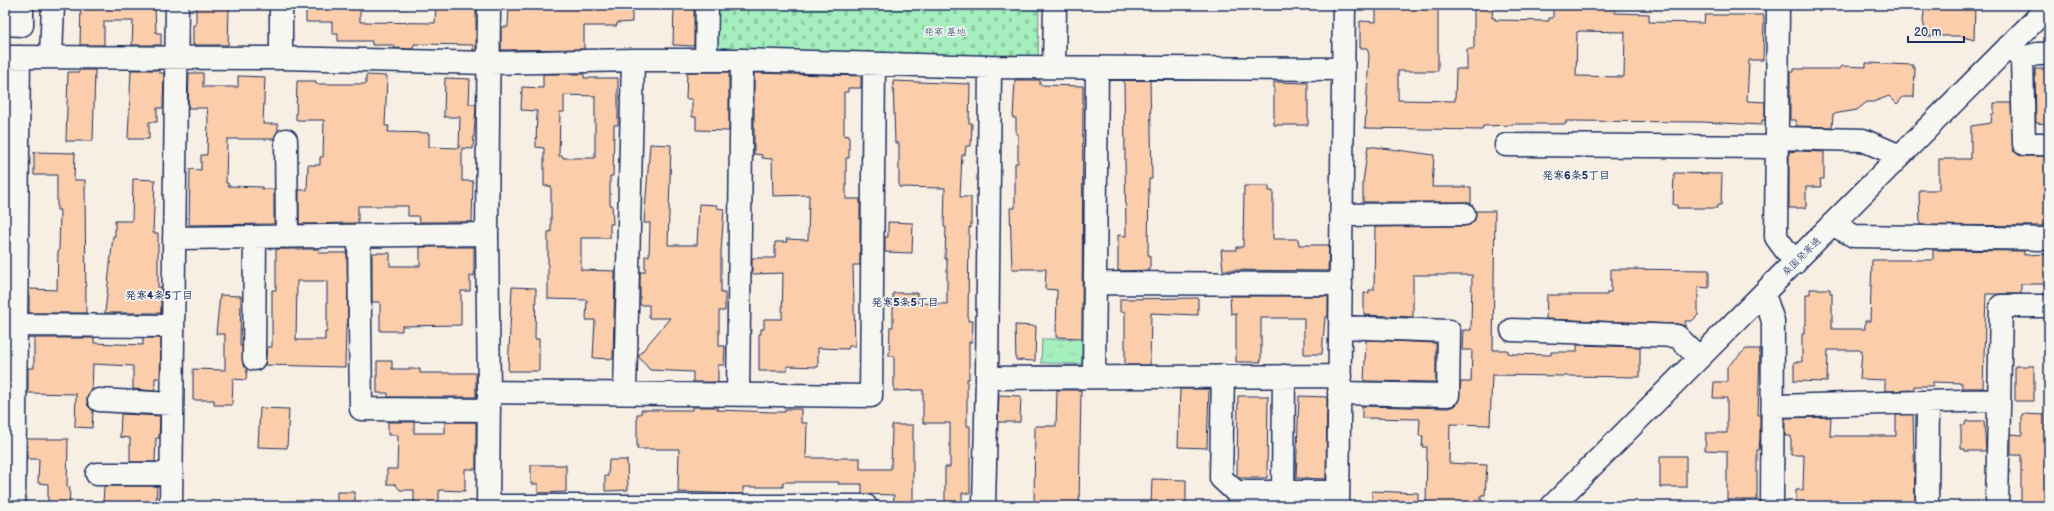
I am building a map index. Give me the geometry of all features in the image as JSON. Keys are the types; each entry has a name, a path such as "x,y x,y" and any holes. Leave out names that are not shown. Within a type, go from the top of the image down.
{"street":[{"path":"5,24 22,24 22,5"},
{"path":"51,57 53,5"},
{"path":"172,506 172,326 177,5"},
{"path":"281,58 282,5"},
{"path":"489,5 487,234 489,401 488,506 866,506"},
{"path":"706,60 707,5"},
{"path":"1054,67 1055,5"},
{"path":"1222,376 1221,478 1236,492 1283,492 1338,499 1344,5"},
{"path":"1778,5 1776,237 1795,263"},
{"name":"桑園発寒通","path":"1552,506 1900,156 2015,53 2049,6"},
{"path":"2049,54 2015,53 2024,144 2049,144"},
{"path":"14,506 11,325 12,57 281,58 489,63 633,60 742,60 990,67 1343,69"},
{"path":"625,393 633,60"},
{"path":"738,394 742,60"},
{"path":"359,236 361,409 625,393 871,396 874,64"},
{"path":"984,506 987,378 990,67"},
{"path":"1094,377 1097,68"},
{"path":"286,140 287,237"},
{"path":"1506,145 1777,143 1863,140 1900,156"},
{"path":"1341,216 1464,214"},
{"path":"1832,224 1854,236 2049,239"},
{"path":"174,238 487,234"},
{"path":"254,359 255,237"},
{"path":"1095,282 1341,284"},
{"path":"1764,294 1773,321 1774,406 1772,506"},
{"path":"1997,506 2001,306 2049,306"},
{"path":"11,325 172,326"},
{"path":"987,378 1284,376 1339,385 1448,395 1449,330 1340,327"},
{"path":"1512,330 1677,336 1699,358"},
{"path":"1283,492 1284,376"},
{"path":"99,400 172,404"},
{"path":"1774,406 1999,400"},
{"path":"1927,506 1928,402"},
{"path":"97,474 172,474"}],"green space":[{"name":"発寒 墓地","path":"717,5 1039,5 1038,57 724,56 716,46"},
{"path":"1042,339 1082,339 1082,364 1041,363"}],"building":[{"path":"81,5 155,5 156,33 161,33 161,45 132,45 133,21 104,21 104,45 80,45"},
{"path":"306,5 360,5 360,22 435,23 436,5 476,5 476,50 473,50 473,45 414,44 413,49 394,48 394,45 372,45 372,41 338,41 338,34 332,34 332,22 306,22"},
{"path":"509,5 632,5 632,22 617,23 617,26 584,26 584,49 501,50 501,27 508,27"},
{"path":"674,5 694,5 694,46 673,45"},
{"path":"1376,5 1438,5 1438,71 1398,71 1398,100 1455,101 1456,69 1467,69 1467,49 1474,49 1474,5 1493,5 1492,18 1495,18 1495,20 1549,21 1549,18 1553,18 1553,5 1615,5 1615,13 1649,14 1649,22 1704,23 1705,15 1764,15 1763,60 1749,60 1747,101 1765,102 1765,120 1762,120 1762,125 1702,122 1566,121 1566,124 1512,124 1483,126 1482,130 1365,128 1369,55 1367,48 1360,48 1360,21 1376,22","holes":["1577,32 1625,32 1624,77 1576,76"]},
{"path":"1925,5 1975,5 1974,40 1960,36 1926,36 1923,20"},
{"path":"196,7 229,7 228,45 193,45 193,25 196,25"},
{"path":"1866,63 1913,65 1913,68 1915,68 1914,97 1903,97 1897,104 1889,96 1873,102 1867,102 1857,110 1833,114 1832,127 1796,126 1796,120 1790,120 1790,72 1794,72 1794,69 1839,69 1841,66 1866,67"},
{"path":"2035,69 2049,69 2049,124 2036,123"},
{"path":"79,70 95,70 93,141 66,141 68,72 79,72"},
{"path":"131,70 159,70 159,73 164,73 163,108 157,108 157,122 149,122 149,139 128,139"},
{"path":"687,72 729,72 729,131 696,130 696,117 692,117 692,99 686,99"},
{"path":"189,73 203,73 203,87 238,87 238,76 265,77 263,124 278,124 278,131 274,139 227,139 226,183 228,183 228,186 262,187 262,189 274,189 274,224 189,225 190,169 201,170 201,155 207,155 208,120 207,108 188,108"},
{"path":"754,73 861,76 861,88 848,88 848,92 844,92 844,136 849,135 849,158 846,158 846,199 860,199 860,265 853,265 855,346 849,346 848,349 818,348 818,367 787,366 787,371 759,371 759,334 761,334 761,329 764,329 764,319 782,319 783,273 752,274 752,258 775,258 775,242 787,242 786,239 808,240 809,195 773,196 772,159 762,158 762,155 754,154"},
{"path":"543,74 584,74 584,78 618,78 618,125 614,125 613,176 610,176 610,205 612,205 613,224 610,224 610,238 581,238 581,270 615,271 613,359 593,358 595,320 586,320 587,300 548,299 548,232 551,232 551,186 544,186 544,148 536,147 537,111 521,110 522,87 543,88","holes":["564,95 595,96 595,158 563,158 563,156 559,156 560,112 564,112"]},
{"path":"366,75 387,76 385,126 389,126 388,132 429,133 429,147 459,148 460,117 444,117 445,78 470,79 469,104 476,104 473,149 462,148 462,181 473,181 472,222 420,222 418,216 408,216 408,206 358,206 358,223 299,224 299,190 307,190 308,165 320,165 320,157 323,157 324,120 296,120 297,81 316,81 316,84 366,84"},
{"path":"1015,80 1040,80 1040,85 1083,86 1082,338 1056,337 1057,290 1045,289 1046,269 1012,269 1010,208 1015,208 1015,163 1018,163 1018,134 1016,134 1016,118 1013,118"},
{"path":"1124,80 1150,80 1152,179 1149,179 1148,255 1150,255 1150,270 1118,271 1118,235 1126,236"},
{"path":"893,81 970,84 969,123 972,123 971,146 966,146 965,155 962,155 960,197 971,197 971,228 969,227 968,321 973,321 972,342 969,342 969,379 967,379 967,426 970,426 970,493 962,493 962,506 945,506 945,467 950,467 950,423 923,423 923,390 894,391 894,356 889,356 890,327 893,327 893,293 917,293 917,303 947,304 947,259 945,259 946,227 944,227 945,188 899,187 899,143 895,143"},
{"path":"1274,82 1308,83 1308,125 1274,125"},
{"path":"1994,103 2011,103 2013,151 2024,156 2049,156 2049,221 2045,221 2045,226 1920,225 1919,190 1939,190 1939,159 1971,159 1971,126 1991,123 1992,114 1994,114"},
{"path":"650,144 671,145 668,245 697,245 699,204 717,205 717,208 724,209 721,252 721,293 725,293 725,311 719,311 719,346 725,346 724,365 718,365 718,382 693,382 693,372 650,370 638,356 670,318 649,318 649,305 640,305 640,272 645,272 645,256 649,256 650,223 644,223"},
{"path":"1368,146 1434,155 1432,187 1471,187 1471,204 1464,202 1363,202 1363,182"},
{"path":"34,152 75,153 74,180 85,180 86,313 29,313 29,289 57,290 59,251 60,210 57,210 57,175 34,175"},
{"path":"1789,152 1824,152 1824,179 1820,179 1821,187 1806,187 1806,208 1789,208"},
{"path":"1674,173 1722,174 1721,205 1717,205 1717,208 1677,208 1677,205 1673,205"},
{"path":"133,179 155,180 153,233 158,233 158,287 161,287 161,313 105,313 113,236 115,236 115,221 132,221"},
{"path":"1244,186 1269,186 1269,191 1273,191 1273,239 1298,239 1299,245 1329,245 1328,271 1223,270 1221,250 1236,250 1236,247 1243,247"},
{"path":"1476,211 1495,211 1493,350 1508,350 1508,353 1513,354 1551,355 1551,352 1577,352 1577,345 1640,347 1640,377 1492,375 1490,425 1450,424 1449,463 1487,465 1485,495 1481,495 1481,506 1426,506 1427,447 1422,447 1423,436 1419,436 1420,419 1362,418 1362,406 1448,408 1454,406 1458,402 1461,382 1471,382 1472,350 1462,350 1463,330 1471,330 1472,275 1413,275 1413,317 1364,315 1364,293 1369,293 1369,290 1374,290 1375,227 1464,226 1470,225 1475,220"},
{"path":"888,222 913,223 912,253 885,252 885,237 888,237"},
{"path":"420,247 474,247 474,276 470,276 470,291 461,291 461,325 402,326 402,331 380,331 380,302 372,302 372,253 390,253 390,266 420,266"},
{"path":"276,249 319,249 319,253 347,253 348,325 346,325 345,367 265,365 267,347 272,347 272,290 276,290","holes":["297,281 327,281 327,332 325,332 325,340 296,340"]},
{"path":"1933,250 2024,251 2024,255 2049,254 2049,284 2021,284 2021,294 1986,294 1983,388 1962,388 1962,383 1933,382 1933,386 1914,386 1914,390 1885,391 1885,380 1860,379 1862,350 1828,350 1827,382 1794,381 1794,362 1802,362 1802,334 1804,334 1804,325 1806,325 1806,294 1810,294 1810,289 1830,289 1830,293 1832,293 1832,329 1865,329 1865,321 1870,321 1872,260 1933,260"},
{"path":"1611,269 1709,270 1709,288 1698,287 1698,315 1692,321 1685,321 1686,326 1677,324 1546,319 1547,295 1607,295 1607,292 1611,292"},
{"path":"512,287 536,288 535,339 539,339 539,371 508,371"},
{"path":"220,295 241,296 240,346 242,346 243,365 247,369 246,380 233,379 232,405 214,405 214,400 193,400 193,369 225,370 225,334 216,334"},
{"path":"1230,296 1328,296 1328,317 1325,317 1322,354 1304,354 1304,318 1261,318 1261,362 1236,362 1236,313 1231,314"},
{"path":"1198,298 1198,315 1151,313 1150,365 1125,365 1125,312 1120,312 1120,299"},
{"path":"1015,325 1036,326 1035,361 1016,360"},
{"path":"34,338 94,338 94,343 143,345 143,338 161,338 160,378 155,378 155,391 133,389 133,366 93,364 92,390 88,394 87,400 88,406 93,411 92,428 75,427 76,394 28,393 28,368 34,368"},
{"path":"1366,340 1436,343 1436,382 1364,381"},
{"path":"1746,349 1760,349 1758,415 1760,415 1760,437 1759,450 1757,450 1757,500 1727,500 1727,451 1705,450 1706,433 1727,433 1727,398 1713,398 1714,382 1727,382 1727,367"},
{"path":"377,361 392,361 392,369 420,369 420,373 476,373 476,397 388,397 388,393 377,393"},
{"path":"2015,366 2034,366 2034,401 2015,401"},
{"path":"1180,389 1209,389 1207,448 1178,447"},
{"path":"1057,390 1081,390 1079,506 1034,506 1035,426 1056,426"},
{"path":"999,395 1021,396 1020,422 998,422"},
{"path":"1238,396 1268,396 1267,478 1239,478 1237,476"},
{"path":"1299,396 1327,397 1326,479 1296,478"},
{"path":"692,407 717,407 717,410 774,412 785,412 785,409 801,409 801,423 807,423 806,458 860,458 860,469 891,469 892,425 913,425 913,506 893,506 894,495 862,494 862,484 838,484 839,482 783,482 783,487 743,487 743,494 678,492 679,449 637,449 637,414 641,414 641,410 692,410"},
{"path":"260,408 289,409 287,448 258,447"},
{"path":"121,414 160,416 159,438 156,438 155,462 130,462 130,438 120,437"},
{"path":"2022,414 2046,415 2045,506 2021,506 2021,455 2011,455 2011,434 2022,435"},
{"path":"1896,415 1913,415 1915,502 1858,501 1858,506 1796,506 1796,490 1803,490 1804,455 1791,455 1791,436 1785,436 1785,418 1831,417 1830,436 1896,436"},
{"path":"1966,421 1984,421 1986,451 1965,451 1965,449 1961,449 1961,425 1965,425"},
{"path":"388,422 414,422 414,433 445,433 445,422 476,422 476,469 465,469 465,491 439,490 439,506 414,506 414,490 400,490 395,484 387,484 387,469 397,469 398,435 388,435"},
{"path":"27,439 68,439 67,487 70,487 69,506 48,506 48,484 38,483 39,459 27,459"},
{"path":"1660,456 1686,456 1686,487 1660,487"},
{"path":"609,460 627,460 628,490 605,491 605,476 608,476"},
{"path":"531,465 566,465 566,492 538,493 538,484 531,484"},
{"path":"1152,479 1186,480 1186,506 1151,506"},
{"path":"104,486 157,486 156,506 103,504"},
{"path":"1372,491 1418,493 1418,506 1372,506"},
{"path":"337,492 355,492 355,506 337,506"}],"district":[{"name":"発寒6条5丁目","path":"1576,175"},
{"name":"発寒4条5丁目","path":"159,295"},
{"name":"発寒5条5丁目","path":"905,302"}]}
